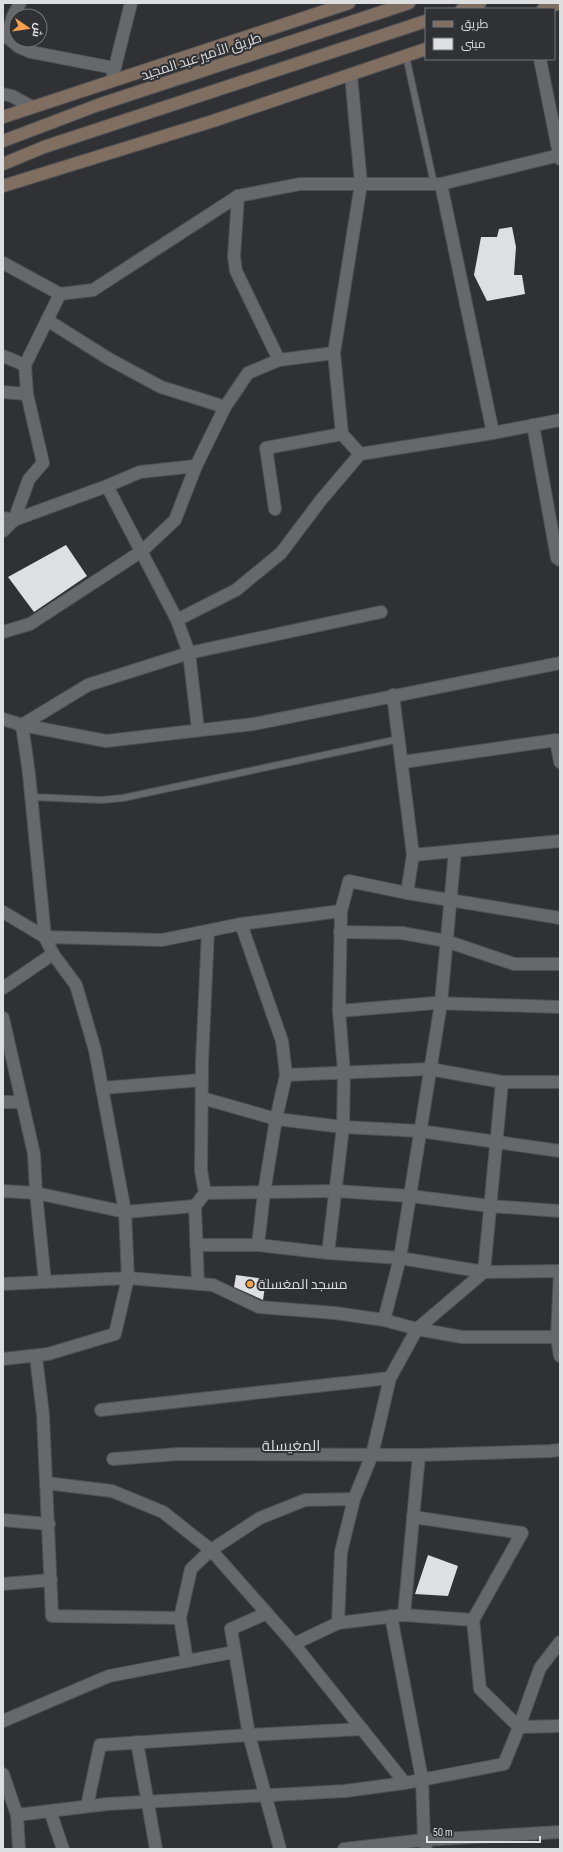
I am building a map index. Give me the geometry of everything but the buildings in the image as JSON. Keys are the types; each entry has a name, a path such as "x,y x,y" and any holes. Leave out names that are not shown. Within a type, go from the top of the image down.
{"main road":[{"path":"3,117 349,3"},
{"name":"طريق الأمير عبد المجيد","path":"3,140 98,105 409,3"},
{"path":"465,8 480,3"},
{"path":"546,8 560,3"},
{"path":"3,164 44,147 425,21"},
{"path":"3,186 213,121 425,49"}],"street":[{"path":"20,3 5,36 19,47 31,52 114,68"},
{"path":"112,82 114,68 131,3"},
{"path":"3,263 60,294 93,290 238,196 300,184 438,184 560,156 540,60"},
{"path":"351,74 362,184 334,353 342,434 360,454"},
{"path":"3,94 12,96 32,107"},
{"path":"438,184 493,433"},
{"path":"238,196 234,243 236,271 279,360"},
{"path":"3,531 28,479 43,463 27,394 26,365 60,294"},
{"path":"47,320 109,359 161,387 225,407"},
{"path":"3,632 30,624 142,551 174,520 196,466 225,407 248,373 279,360 334,353"},
{"path":"3,356 26,365"},
{"path":"3,392 27,394"},
{"path":"177,620 236,590 281,554 320,500 360,454 493,433 560,420"},
{"path":"533,425 557,558 560,560"},
{"path":"275,509 266,448 342,434"},
{"path":"8,519 107,486 140,472 196,466"},
{"path":"107,486 177,620 189,653 198,729"},
{"path":"3,727 22,725 88,685 189,653 381,612"},
{"path":"3,719 22,725 106,741 198,729 254,724 393,695 560,663"},
{"path":"393,695 403,762 413,855 407,893"},
{"path":"3,1359 36,1357 115,1334 128,1278 125,1212 95,1050 76,985 53,954 45,937 22,725"},
{"path":"403,762 556,740 560,762"},
{"path":"413,855 560,841"},
{"path":"384,1320 400,1258 441,1003 455,851"},
{"path":"328,1253 343,1127 344,1072 339,1011 340,932 341,911 349,881 451,901 560,918"},
{"path":"3,912 45,937 162,940 241,924 341,911"},
{"path":"241,924 282,1042 286,1075 276,1119 264,1193 258,1245"},
{"path":"198,1284 195,1206 205,1193 201,1171 202,1080 208,931"},
{"path":"340,932 402,932 446,941 514,964 560,964"},
{"path":"3,988 53,954"},
{"path":"339,1011 441,1003 560,1008"},
{"path":"3,1018 7,1052 22,1102 34,1154 36,1193 45,1282"},
{"path":"286,1075 430,1069 502,1082 560,1082"},
{"path":"102,1088 202,1080"},
{"path":"338,1623 341,1552 354,1499 372,1455 390,1378 417,1329 484,1272 502,1082"},
{"path":"202,1098 276,1119 343,1127 420,1131 560,1151"},
{"path":"3,1102 22,1102"},
{"path":"3,1191 36,1193 125,1212 195,1206"},
{"path":"205,1193 336,1191 410,1196 490,1206 560,1211"},
{"path":"196,1245 258,1245 328,1253 400,1258 484,1272 560,1271 558,1337 560,1356"},
{"path":"3,1284 128,1278 213,1285 259,1307 335,1313 384,1320 417,1329 462,1337 558,1337"},
{"path":"36,1357 43,1415 52,1616 180,1618"},
{"path":"101,1410 390,1378"},
{"path":"113,1459 178,1454 419,1455 560,1450"},
{"path":"404,1615 419,1455"},
{"path":"46,1483 112,1491 163,1512 211,1550 294,1644 404,1783"},
{"path":"187,1661 180,1618 191,1569 211,1550 260,1518 305,1500 354,1499"},
{"path":"413,1517 522,1533 473,1620 480,1689 519,1727 560,1726"},
{"path":"3,1520 49,1524"},
{"path":"3,1584 51,1580"},
{"path":"267,1613 231,1629 249,1734 264,1795 280,1849"},
{"path":"294,1644 338,1623 404,1615 473,1620"},
{"path":"391,1616 422,1779 425,1844"},
{"path":"17,1815 87,1806 345,1791 404,1783 504,1764 540,1668 560,1642"},
{"path":"3,1721 109,1676 234,1652"},
{"path":"87,1806 100,1745 249,1734 362,1729"},
{"path":"137,1742 156,1849"},
{"path":"3,1774 17,1815 19,1849"},
{"path":"50,1811 63,1849"},
{"path":"344,1849 425,1844 560,1832"}],"lane":[{"path":"406,56 438,184"},
{"path":"31,797 101,800 123,798 399,739"}],"place":[{"name":"مسجد المغسلة","path":"250,1284"}],"district":[{"name":"المغيسلة","path":"291,1446"}]}
